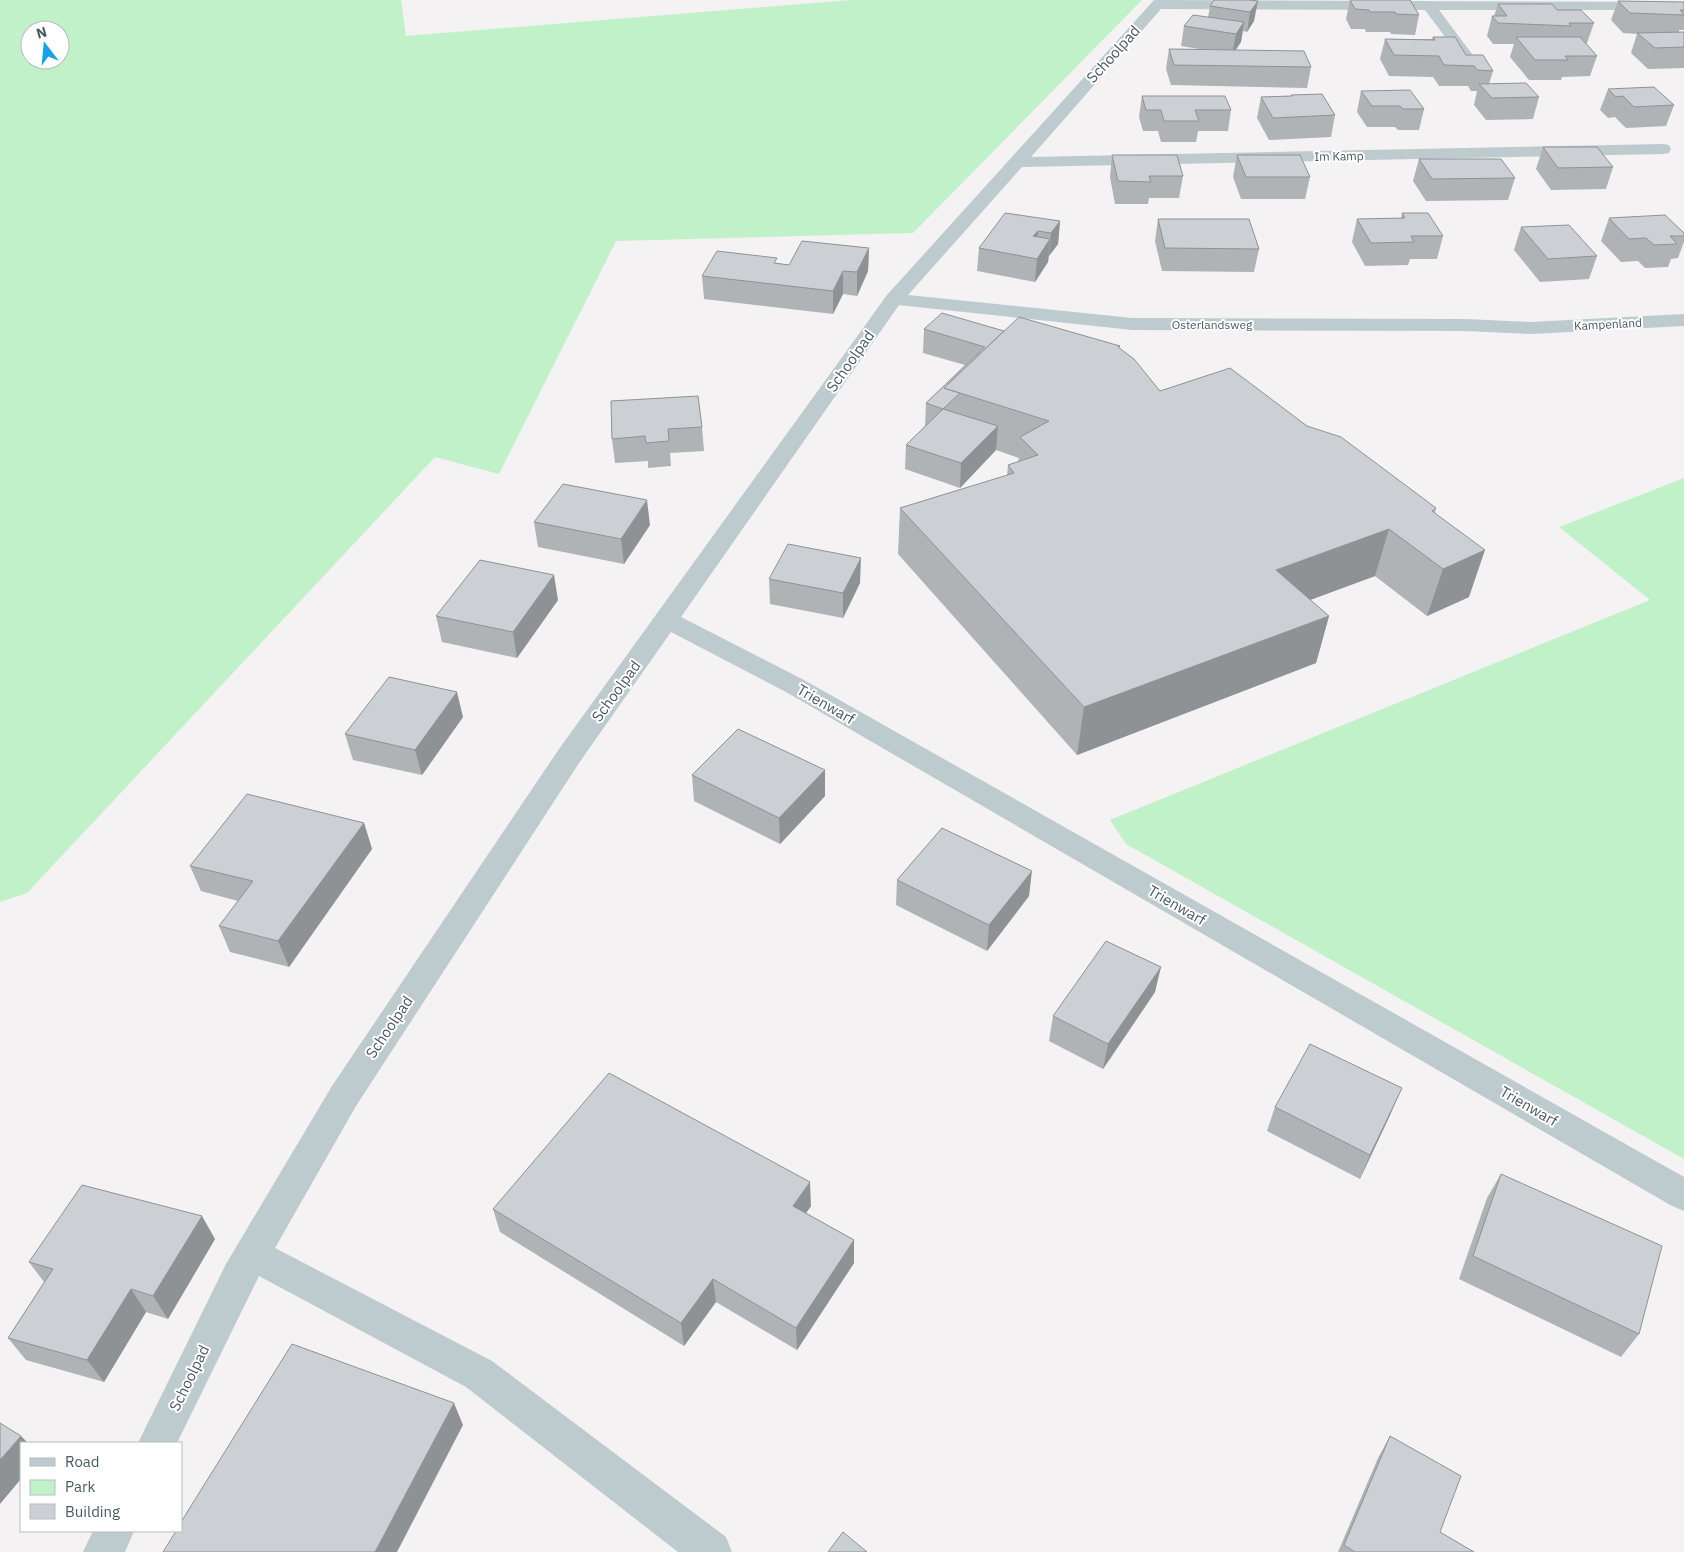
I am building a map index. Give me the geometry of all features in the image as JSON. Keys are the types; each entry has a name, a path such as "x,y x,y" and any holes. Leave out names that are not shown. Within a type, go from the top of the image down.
{"street":[{"path":"1159,2 1430,7 1684,6"},
{"name":"Schoolpad","path":"158,1442 252,1254 355,1079 569,756 668,620 894,299 1159,2"},
{"path":"1430,7 1464,54"},
{"name":"Im Kamp","path":"1016,162 1663,149"},
{"name":"Osterlandsweg","path":"894,299 1132,324 1465,325 1531,328"},
{"name":"Kampenland","path":"1531,328 1684,320"},
{"name":"Trienwarf","path":"668,620 804,691 1684,1195"},
{"path":"252,1254 479,1374 711,1552"},
{"path":"104,1552 114,1532"}],"green space":[{"path":"0,0 401,0 406,36 850,0 1142,0 913,233 616,241 499,474 435,457 27,893 0,902"},
{"path":"1684,478 1684,1159 1126,844 1110,820 1650,600 1559,527"}],"building":[{"path":"1214,0 1258,1 1250,12 1210,6"},
{"path":"1350,0 1410,0 1419,15 1396,14 1395,12 1370,12 1369,10 1355,9"},
{"path":"1618,1 1684,2 1684,10 1680,10 1684,15 1630,13"},
{"path":"1498,4 1552,4 1557,10 1581,10 1594,23 1569,23 1571,26 1498,23 1492,16 1507,16"},
{"path":"1193,15 1244,22 1236,34 1184,26"},
{"path":"1684,32 1684,47 1655,48 1637,33"},
{"path":"1433,37 1455,37 1466,55 1483,55 1493,71 1477,70 1474,66 1444,65 1439,56 1394,55 1385,39 1435,40"},
{"path":"1516,37 1580,37 1597,56 1565,56 1568,60 1535,60"},
{"path":"1169,49 1304,51 1311,67 1174,65"},
{"path":"1526,83 1539,97 1492,98 1479,84"},
{"path":"1654,87 1674,105 1634,107 1623,96 1616,97 1608,89"},
{"path":"1410,90 1424,109 1403,109 1400,106 1372,106 1361,91"},
{"path":"1322,94 1335,115 1273,118 1261,97 1291,95"},
{"path":"1142,96 1225,96 1231,110 1195,110 1199,121 1164,121 1161,110 1146,110"},
{"path":"1543,147 1597,147 1613,167 1558,168"},
{"path":"1112,155 1177,155 1183,176 1149,176 1151,182 1118,181"},
{"path":"1237,155 1300,155 1310,177 1246,177"},
{"path":"1419,159 1501,159 1515,178 1432,179"},
{"path":"1005,213 1060,221 1051,233 1038,231 1033,236 1050,239 1037,259 979,248"},
{"path":"1402,213 1428,213 1443,236 1411,236 1414,242 1371,243 1357,219 1405,218"},
{"path":"1665,215 1684,233 1684,236 1670,236 1677,244 1654,245 1646,238 1629,239 1609,218"},
{"path":"1158,219 1249,219 1259,249 1165,248"},
{"path":"1569,225 1597,256 1548,259 1521,227"},
{"path":"802,241 869,248 857,272 843,271 833,291 702,276 717,251 777,258 774,263 789,265"},
{"path":"942,313 1004,331 944,388 960,393 943,409 926,403 985,347 924,329"},
{"path":"1019,317 1120,346 1118,347 1134,359 1160,391 1230,368 1307,426 1341,437 1436,508 1432,511 1485,550 1443,569 1389,529 1276,570 1329,616 1084,707 900,508 1014,473 1008,465 1038,455 1020,437 1049,421 944,388"},
{"path":"698,396 702,427 668,429 669,441 646,443 645,436 612,439 611,401"},
{"path":"943,409 998,426 961,463 906,445"},
{"path":"563,484 647,500 621,539 534,522"},
{"path":"788,544 861,558 843,593 769,579"},
{"path":"480,560 554,575 513,632 436,616"},
{"path":"389,677 457,692 415,750 345,734"},
{"path":"738,729 825,770 779,818 692,775"},
{"path":"247,794 364,823 278,941 219,926 253,881 190,866"},
{"path":"942,828 1032,871 989,925 897,880"},
{"path":"1106,941 1161,967 1108,1044 1053,1016"},
{"path":"1310,1044 1402,1088 1370,1155 1275,1107"},
{"path":"609,1073 810,1182 793,1206 854,1240 796,1328 713,1279 681,1323 493,1209"},
{"path":"1501,1174 1662,1246 1639,1334 1473,1256"},
{"path":"82,1185 202,1216 153,1296 131,1289 87,1360 8,1338 53,1269 29,1262"},
{"path":"292,1344 454,1403 375,1552 163,1552 175,1532 182,1532 182,1520"},
{"path":"0,1423 21,1436 0,1460"},
{"path":"1390,1436 1461,1476 1440,1532 1474,1552 1355,1552 1344,1545"},
{"path":"843,1532 867,1552 828,1552"}]}
